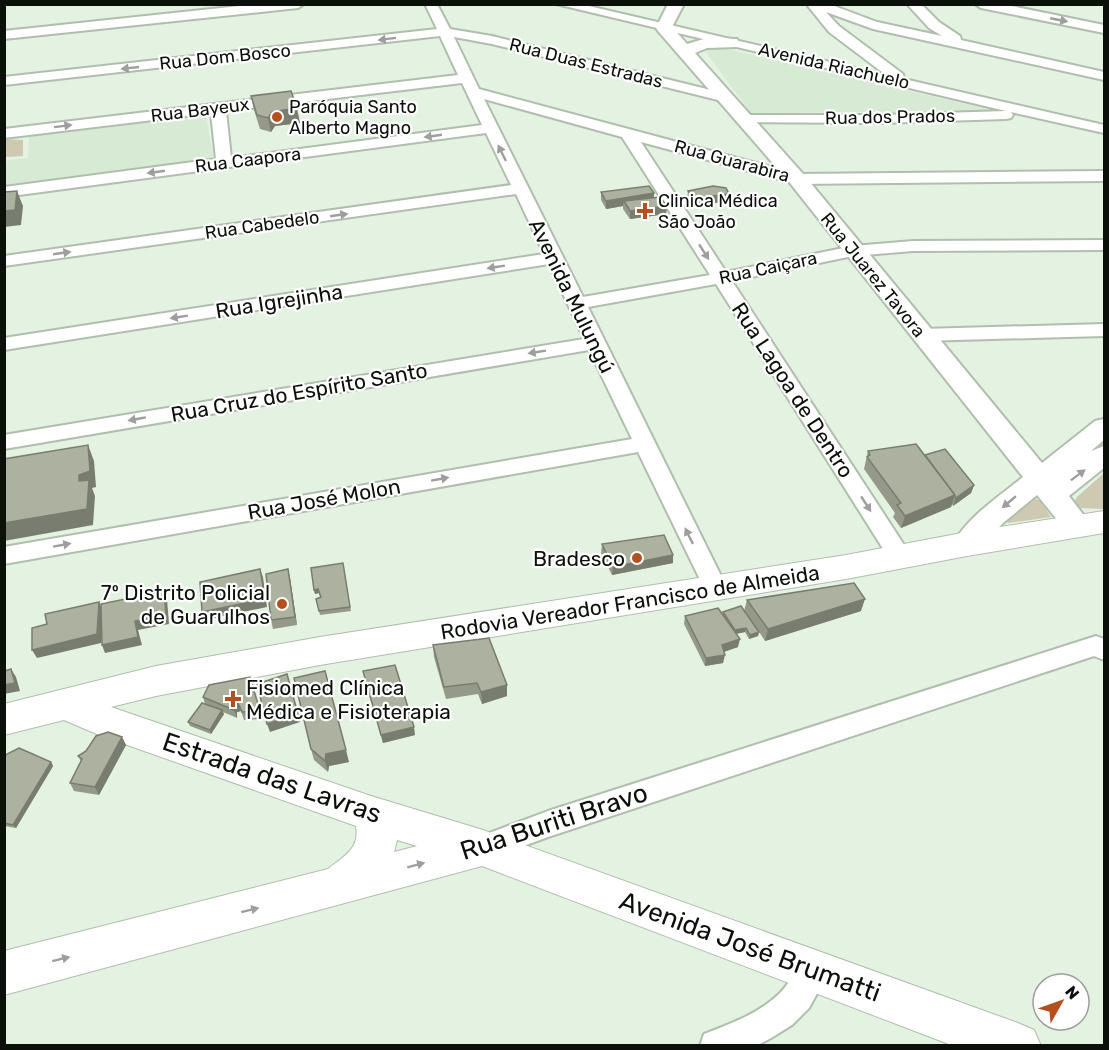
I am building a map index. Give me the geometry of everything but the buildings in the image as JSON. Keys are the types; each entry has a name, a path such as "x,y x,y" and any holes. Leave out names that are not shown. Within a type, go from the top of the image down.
{"main road":[{"name":"Rodovia Vereador Francisco de Almeida","path":"63,703 156,681 320,651 715,588 1091,524"},
{"path":"149,735 147,708 156,681"},
{"path":"10,723 63,703"},
{"name":"Estrada das Lavras","path":"63,703 112,724 371,814 483,848"},
{"path":"339,885 367,861 376,849 380,838 378,827 371,814"},
{"name":"Rua Buriti Bravo","path":"4,973 483,848"},
{"name":"Avenida José Brumatti","path":"483,848 1018,1046"}],"street":[{"path":"4,35 298,4"},
{"name":"Avenida Mulungú","path":"430,4 715,588"},
{"name":"Avenida Riachuelo","path":"562,4 1104,129"},
{"path":"664,28 676,4"},
{"path":"815,4 873,25 1104,76"},
{"path":"815,4 834,29 907,83"},
{"path":"913,4 934,25 961,44"},
{"path":"981,4 1104,29"},
{"name":"Rua Juarez Tavora","path":"664,28 797,179 1045,487 1091,524"},
{"name":"Rua Dom Bosco","path":"4,81 445,32"},
{"name":"Rua Duas Estradas","path":"445,32 492,40 726,98"},
{"path":"686,53 700,44 730,43"},
{"name":"Rua Bayeux","path":"4,134 218,108 470,85"},
{"name":"Rua Guarabira","path":"470,85 797,179 1104,176"},
{"path":"218,108 224,163"},
{"name":"Rua dos Prados","path":"744,118 879,119 1036,114"},
{"name":"Rua Caapora","path":"4,192 491,128"},
{"name":"Rua Lagoa de Dentro","path":"627,132 900,557"},
{"name":"Rua Cabedelo","path":"4,261 520,189"},
{"name":"Rua Caiçara","path":"576,304 853,251 913,246 1104,245"},
{"name":"Rua Igrejinha","path":"4,344 554,258"},
{"path":"922,335 1104,330"},
{"name":"Rua Cruz do Espírito Santo","path":"4,442 594,343"},
{"path":"1045,487 1104,427"},
{"name":"Rua José Molon","path":"4,556 644,444"},
{"path":"967,544 993,516 1104,455"},
{"name":"Rua Buriti Bravo","path":"483,848 548,824 1100,648"},
{"path":"716,1046 751,1032 777,1016 798,997 813,972"}],"shaded area":[{"path":"718,47 996,111 751,113 705,51"},
{"path":"206,115 213,156 5,185 4,161 28,158 29,135"},
{"path":"5,139 23,140 23,156 5,157"},
{"path":"1104,473 1104,509 1078,508 1074,503 1077,497"},
{"path":"1034,498 1040,501 1051,517 1008,523 1005,519"}],"place":[{"name":"Paróquia Santo Alberto Magno","path":"277,117"},
{"name":"Clinica Médica São João","path":"645,211"},
{"name":"Bradesco","path":"637,558"},
{"name":"7º Distrito Policial de Guarulhos","path":"282,604"},
{"name":"Fisiomed Clínica Médica e Fisioterapia","path":"233,699"}]}
